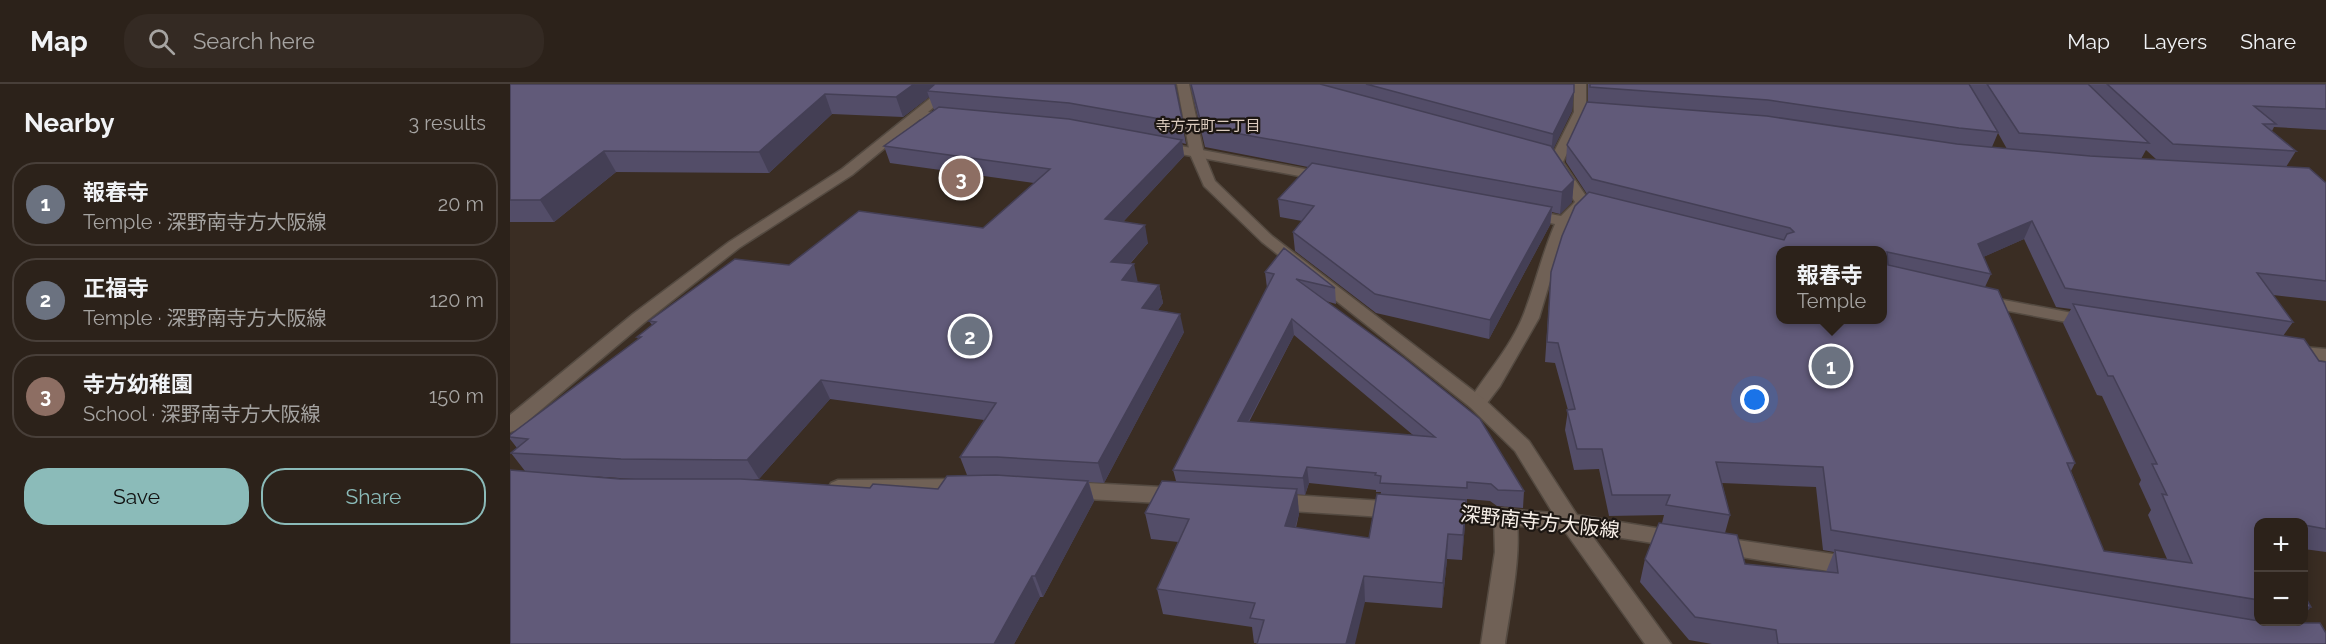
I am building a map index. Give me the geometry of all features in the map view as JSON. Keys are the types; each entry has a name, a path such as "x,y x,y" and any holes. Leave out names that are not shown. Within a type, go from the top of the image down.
{"street":[{"path":"510,425 639,318 724,252 847,172 955,84"},
{"path":"1183,84 1197,154 1209,183 1267,239 1477,404 1522,446 1570,522 1659,644"},
{"path":"1477,404 1491,386 1531,318 1550,254 1564,221 1589,203 1550,161 1586,112 1580,84"},
{"path":"919,115 966,119"},
{"path":"1145,144 1335,179"},
{"path":"1518,212 1564,221"},
{"path":"1962,297 2108,324"},
{"path":"2270,349 2326,355"},
{"path":"819,488 981,486"},
{"path":"1052,489 1195,497"},
{"name":"深野南寺方大阪線","path":"1254,501 1570,522 1873,569"},
{"path":"1493,644 1506,552 1504,516"}],"building":[{"path":"510,84 914,84 896,97 825,94 759,152 604,151 540,200 510,200"},
{"path":"935,84 1175,84 1183,123 1069,103 927,91"},
{"path":"1191,84 1320,84 1551,146 1574,180 1562,192 1202,127"},
{"path":"1366,84 1574,84 1574,92 1553,134"},
{"path":"1590,84 1969,84 1998,132 1768,100 1590,87"},
{"path":"1987,84 2088,84 2149,143 2019,133"},
{"path":"2107,84 2326,84 2326,109 2254,106 2276,124 2263,124 2296,151 2173,144"},
{"path":"1587,102 1767,116 1957,144 2011,149 2090,156 2309,168 2326,183 2326,281 2257,273 2293,322 2065,288 2032,221 1978,244 1991,274 1887,252 1888,265 1998,290 2075,463 2067,463 2104,551 2192,563 2162,494 2167,495 2152,464 2157,464 2113,376 2108,376 2073,304 2304,339 2319,361 2326,362 2326,529 2308,526 2308,518 2254,518 2254,599 1831,530 1823,467 1716,462 1730,515 1666,505 1670,495 1612,495 1602,449 1577,449 1567,410 1575,409 1558,343 1547,342 1551,272 1562,236 1575,206 1589,192 1784,240 1787,234 1794,232 1790,228 1592,179 1567,145"},
{"path":"939,107 1069,119 1182,140 1105,219 1145,225 1111,262 1134,264 1122,280 1159,285 1142,308 1180,314 1098,463 960,457 996,403 821,380 747,460 621,459 511,453 528,439 510,437 510,435 641,337 637,337 656,322 649,321 735,259 789,265 859,211 983,228 1050,169 884,146"},
{"path":"1312,163 1552,207 1490,320 1375,294 1293,232 1314,206 1278,199"},
{"path":"1284,248 1335,288 1296,279 1404,358 1480,419 1524,491 1498,490 1491,484 1467,482 1467,488 1380,483 1381,476 1375,475 1376,473 1307,467 1303,478 1173,470 1274,274 1265,272","holes":["1292,319 1435,437 1238,421"]},
{"path":"510,470 620,479 741,479 870,488 873,484 938,489 947,476 996,475 1088,481 994,644 510,644"},
{"path":"1162,481 1297,489 1285,526 1369,538 1377,494 1466,500 1463,535 1448,534 1443,583 1364,576 1346,644 1257,644 1264,620 1250,618 1255,603 1157,589 1189,519 1145,513"},
{"path":"1659,523 1737,535 1745,564 1838,573 1835,550 2254,620 2254,626 2308,626 2308,623 2320,623 2326,633 2326,644 1778,644 1776,630 1695,617 1645,559"}],"place":[{"name":"寺方幼稚園","path":"961,178"},
{"name":"正福寺","path":"970,336"},
{"name":"報春寺","path":"1831,366"}],"district":[{"name":"寺方元町二丁目","path":"1208,126"}]}
